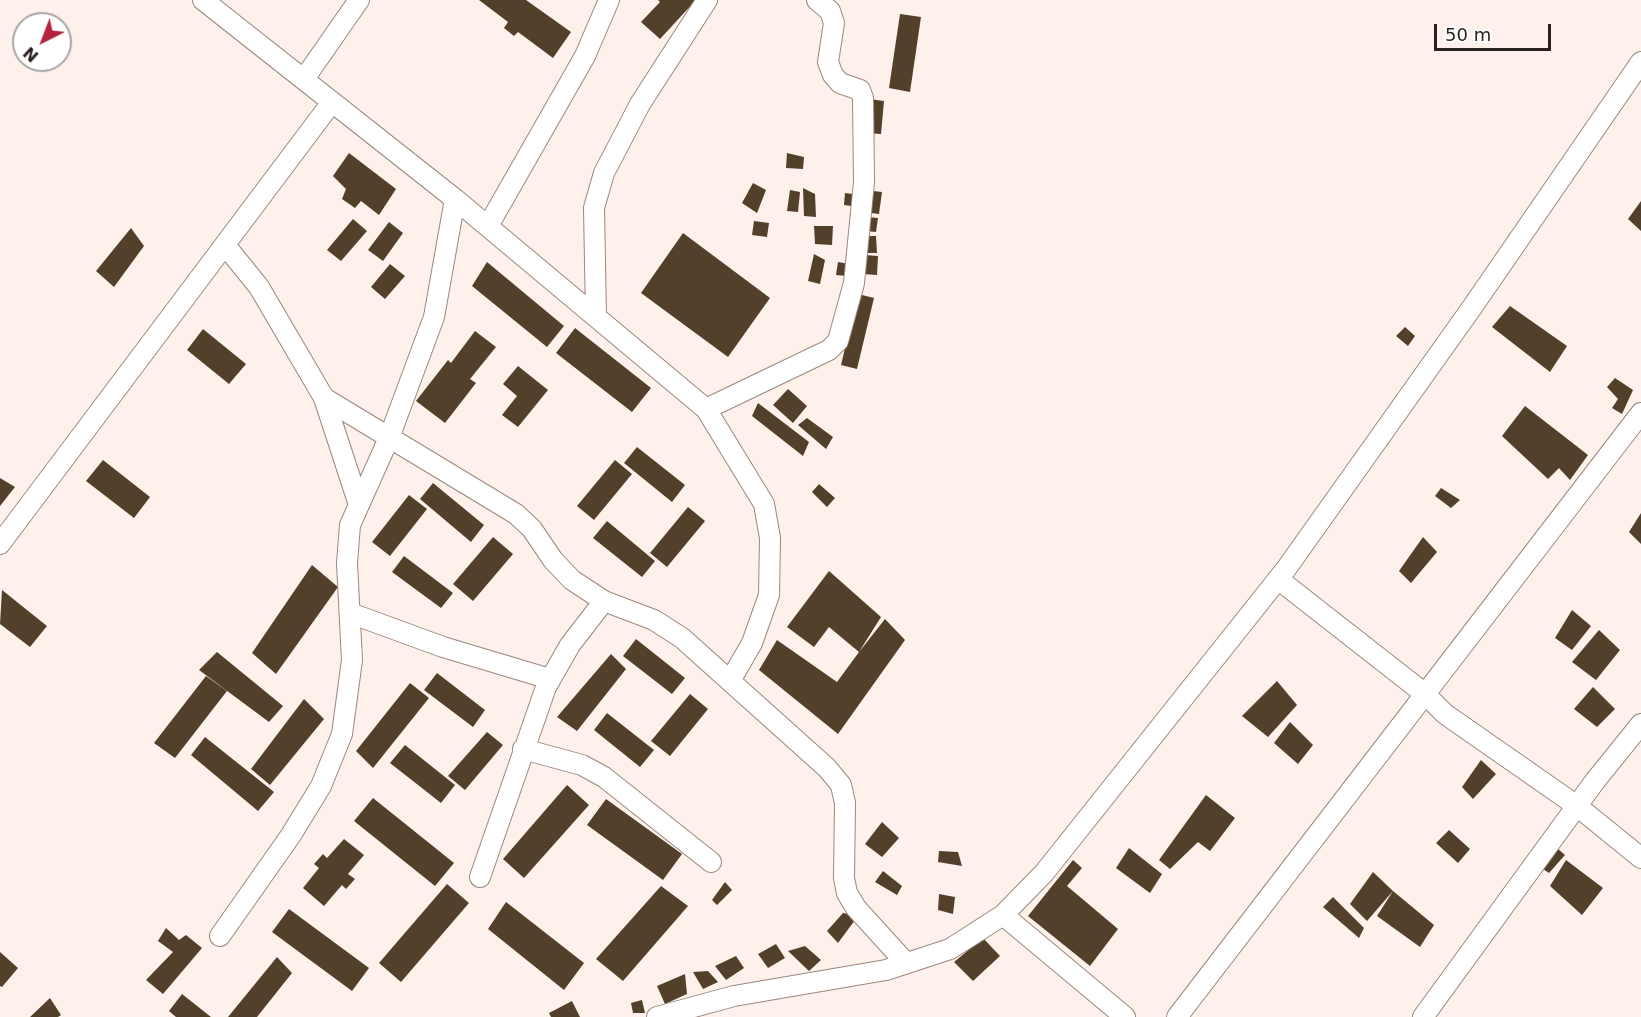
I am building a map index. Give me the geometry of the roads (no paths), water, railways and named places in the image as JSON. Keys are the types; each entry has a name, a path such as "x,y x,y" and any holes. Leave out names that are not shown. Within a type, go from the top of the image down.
{"street":[{"path":"203,0 488,226 706,409 764,504 770,538 769,595 752,643 730,681"},
{"path":"304,79 359,0"},
{"path":"488,226 585,56 609,0"},
{"path":"596,317 594,208 604,173 640,104 707,0"},
{"path":"706,409 829,350 838,341 854,283 864,182 863,98 861,90 840,83 833,75 828,62 834,23 830,11 818,0"},
{"path":"657,1017 734,996 886,970 950,949 1003,915 1044,873 1278,579 1473,306 1641,62"},
{"path":"0,544 332,102"},
{"path":"220,936 291,835 325,775 342,734 352,660 347,563 350,525 389,438 434,317 454,199"},
{"path":"225,245 259,287 324,398 359,505"},
{"path":"324,398 516,514 532,529 554,560 572,580 604,601 654,620 682,638 827,768 841,785 845,803 844,878 847,893 856,908 906,963"},
{"path":"1177,1017 1641,414"},
{"path":"1278,579 1425,694 1445,714 1577,806 1641,858"},
{"path":"480,877 523,749 550,679 570,645 604,601"},
{"path":"350,613 444,647 550,679"},
{"path":"1423,1017 1577,806 1641,724"},
{"path":"523,749 582,765 604,777 711,862"},
{"path":"1003,915 1125,1017"}]}
